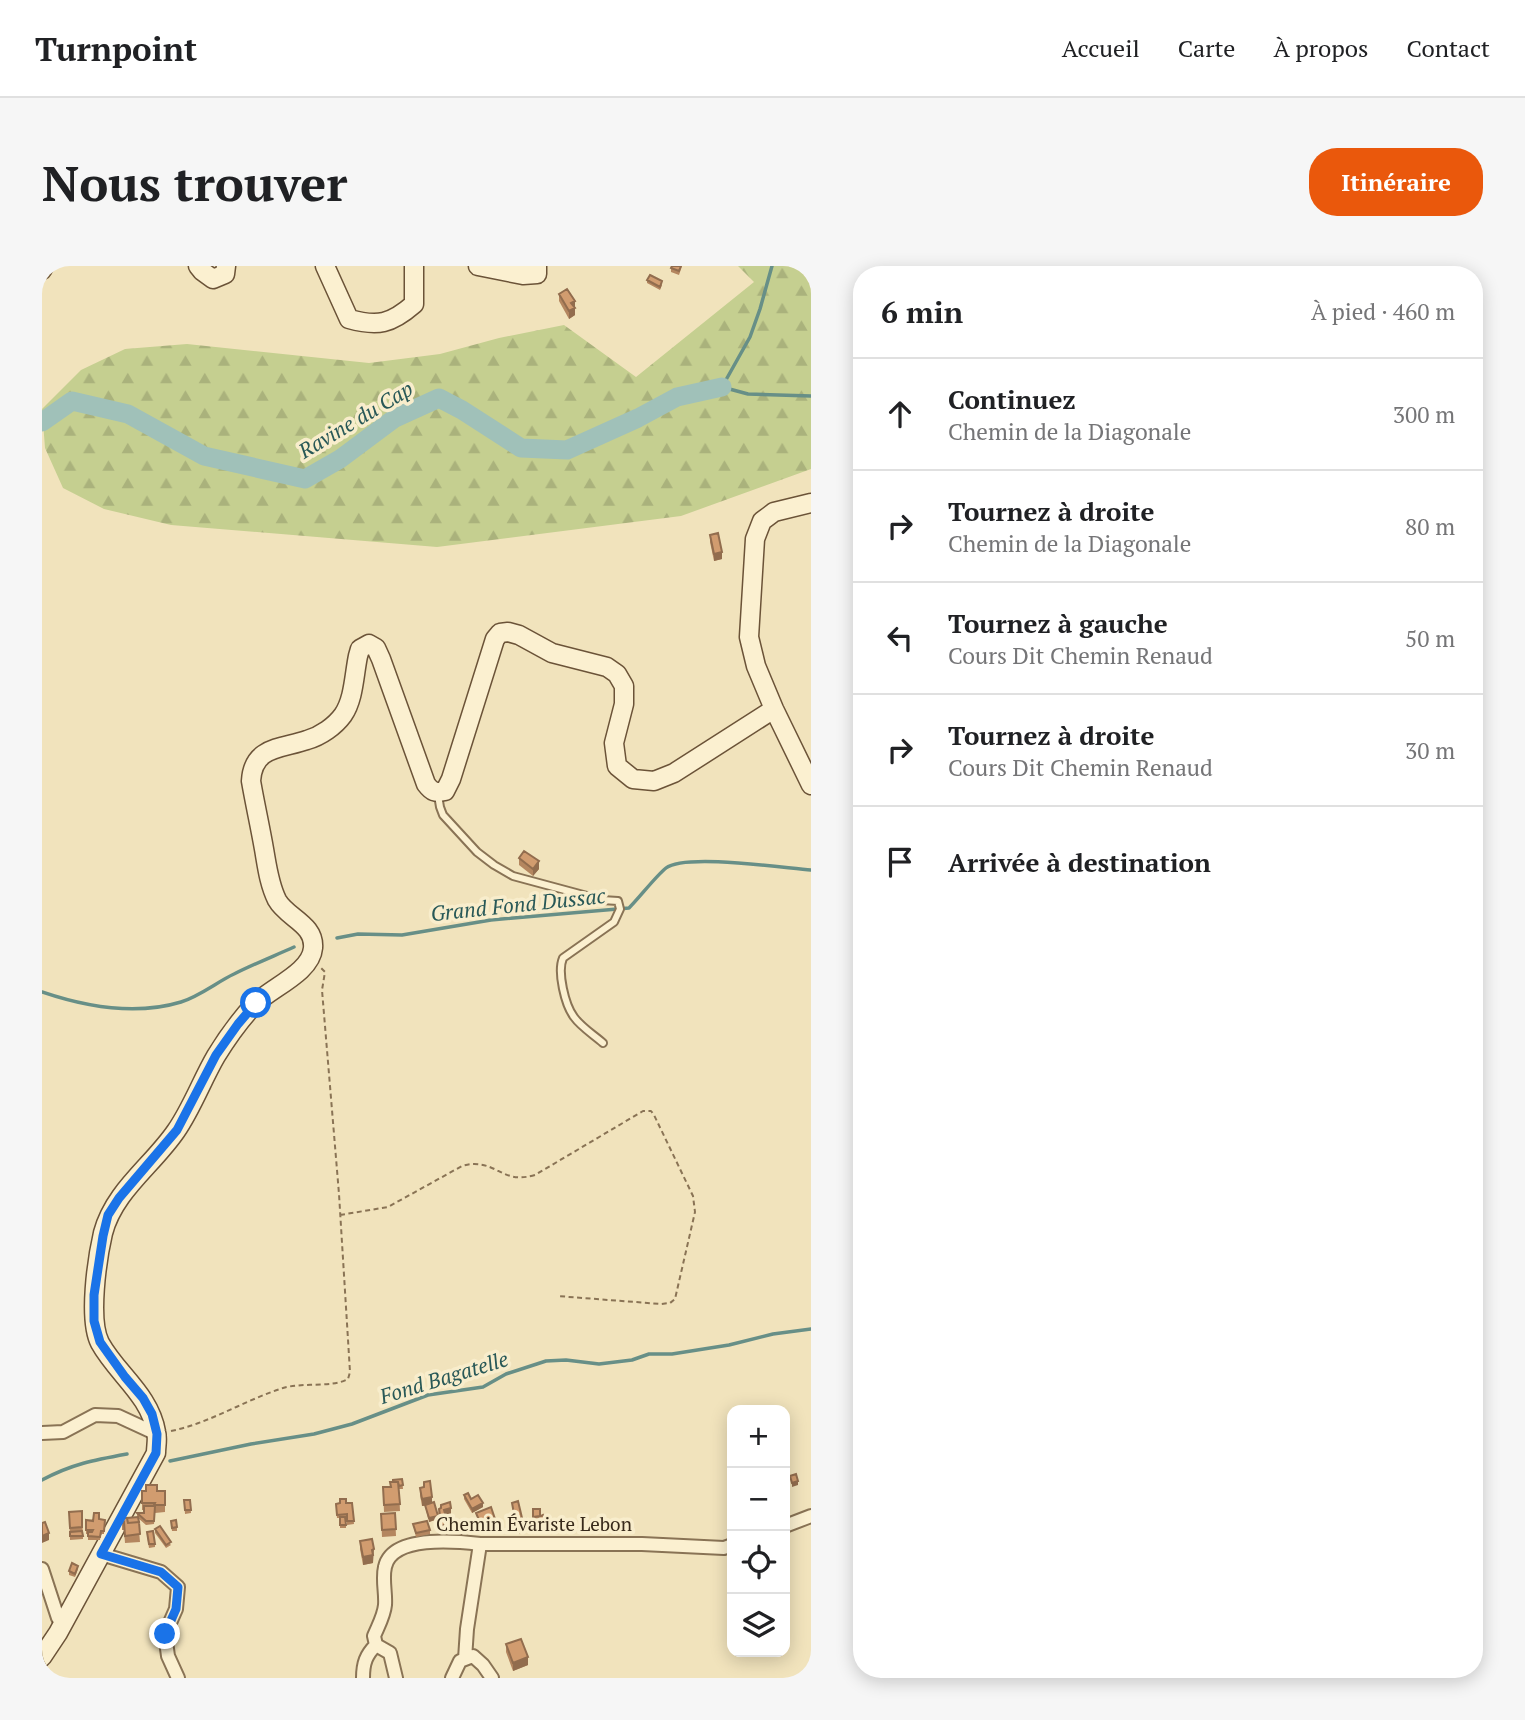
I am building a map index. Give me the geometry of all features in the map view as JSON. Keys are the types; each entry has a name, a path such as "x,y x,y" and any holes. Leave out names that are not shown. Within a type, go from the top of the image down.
{"main road":[{"path":"198,266 214,279 225,274 226,266"},
{"path":"325,266 349,318 369,324 387,323 414,304 414,266"},
{"path":"478,266 523,275 537,275 537,266"},
{"path":"811,503 774,512 762,521 755,539 749,637 756,666 774,709 811,785"},
{"path":"42,1657 156,1453 157,1434 152,1414 100,1342 94,1321 94,1295 108,1215 119,1198 177,1130 216,1055 238,1024 256,1003 311,959 314,946 311,932 278,902 270,883 251,781 252,768 259,757 272,749 311,739 332,727 349,703 360,649 369,644 376,648 381,659 426,784 432,792 438,793 446,791 451,779 495,639 500,633 508,632 552,653 607,667 617,674 624,687 624,704 614,743 617,766 633,779 654,781 674,773 774,709"}],"street":[{"path":"42,1433 63,1432 95,1415 118,1416 157,1434"},
{"path":"790,1524 811,1516"},
{"name":"Chemin Évariste Lebon","path":"376,1645 374,1636 384,1614 385,1566 391,1554 407,1546 454,1541 480,1544 727,1547"},
{"path":"465,1659 480,1544"},
{"path":"101,1554 161,1572 178,1587 176,1609 165,1634 168,1656 178,1678"},
{"path":"42,1569 58,1618 63,1622"},
{"path":"363,1678 367,1654 376,1645 390,1653 396,1678"},
{"path":"452,1678 460,1661 473,1656 492,1678"}],"lane":[{"path":"438,793 443,815 477,852 494,866 513,876 602,900 618,901 620,909 614,922 563,958 560,964 568,1006 574,1017 603,1043"}],"path":[{"path":"157,1434 191,1427 259,1396 286,1387 341,1383 348,1380 350,1372 340,1215 322,990 325,972 311,959"},
{"path":"340,1215 388,1207 462,1166 474,1164 509,1177 523,1179 535,1175 643,1111 651,1111 695,1203 675,1299 661,1304 557,1296"}],"green space":[{"path":"738,266 811,266 811,469 681,516 437,547 171,525 104,509 63,488 45,448 42,409 81,370 125,349 187,344 369,363 440,354 499,338 564,325 636,377 754,282"}],"building":[{"path":"681,266 679,271 671,268"},
{"path":"650,275 662,281 660,287 647,280"},
{"path":"567,289 575,301 571,303 575,308 569,311 559,294"},
{"path":"718,533 722,552 714,554 710,535"},
{"path":"524,851 539,861 533,869 519,858"},
{"path":"796,1474 798,1481 792,1483 790,1476"},
{"path":"402,1479 403,1485 399,1486 398,1482 393,1482 393,1480"},
{"path":"430,1481 432,1497 422,1499 420,1488 424,1487 424,1482"},
{"path":"390,1482 398,1482 400,1504 384,1505 383,1487 391,1487"},
{"path":"146,1485 157,1485 157,1491 165,1491 165,1505 142,1503 142,1491 146,1491"},
{"path":"468,1493 471,1499 478,1495 483,1503 472,1509 464,1495"},
{"path":"340,1499 352,1503 354,1521 347,1521 347,1514 337,1515 336,1504 340,1503"},
{"path":"184,1500 190,1500 191,1510 185,1510"},
{"path":"518,1501 522,1518 515,1519 512,1503"},
{"path":"434,1502 438,1516 429,1518 425,1505"},
{"path":"450,1502 451,1508 444,1510 448,1524 440,1526 439,1509 441,1505"},
{"path":"144,1506 155,1506 154,1521 146,1521 137,1513 144,1513"},
{"path":"491,1507 495,1519 481,1525 476,1513"},
{"path":"533,1509 540,1509 540,1516 533,1517"},
{"path":"82,1511 82,1527 70,1528 69,1512"},
{"path":"94,1513 99,1513 99,1519 105,1520 104,1531 101,1531 100,1537 88,1536 88,1532 93,1530 86,1530 86,1520 93,1521"},
{"path":"395,1513 396,1529 382,1530 381,1514"},
{"path":"543,1515 548,1528 544,1529 539,1517"},
{"path":"138,1517 139,1522 128,1523 127,1518"},
{"path":"340,1517 345,1517 346,1525 340,1525"},
{"path":"453,1517 456,1525 448,1528 446,1519"},
{"path":"122,1518 127,1518 128,1523 139,1522 140,1534 125,1536"},
{"path":"526,1519 528,1528 518,1530 516,1522"},
{"path":"176,1520 177,1527 172,1528 171,1521"},
{"path":"427,1521 430,1530 416,1533 413,1524"},
{"path":"45,1522 49,1533 42,1536 42,1523"},
{"path":"160,1526 171,1542 166,1545 155,1529"},
{"path":"82,1531 83,1536 70,1536 70,1532"},
{"path":"153,1531 155,1544 149,1544 147,1532"},
{"path":"372,1539 373,1555 363,1557 360,1541"},
{"path":"72,1563 78,1566 75,1574 69,1571"},
{"path":"521,1639 528,1657 513,1663 506,1644"}],"waterway":[{"name":"Ravine du Cap","path":"772,266 750,337 722,387 748,394 811,396"},
{"name":"Ravine du Cap","path":"42,422 72,401 128,414 204,456 305,479 340,459 395,418 439,398 521,448 567,450 677,397 722,387"},
{"name":"Grand Fond Dussac","path":"337,938 358,934 402,935 491,920 629,908 666,868 677,864 713,862 811,870"},
{"name":"Grand Fond Dussac","path":"42,992 111,1008 164,1006 202,993 234,974 294,947"},
{"name":"Fond Bagatelle","path":"170,1461 314,1434 352,1424 428,1395 483,1387 506,1374 546,1361 566,1360 599,1364 632,1360 649,1354 672,1354 729,1345 773,1334 811,1329"},
{"name":"Fond Bagatelle","path":"42,1480 83,1463 127,1454"}],"route":[{"path":"165,1634 176,1609 178,1587 161,1572 101,1554 156,1453 157,1434 152,1414 143,1398 100,1342 94,1321 94,1295 108,1215 119,1198 177,1130 216,1055 256,1003"}]}
